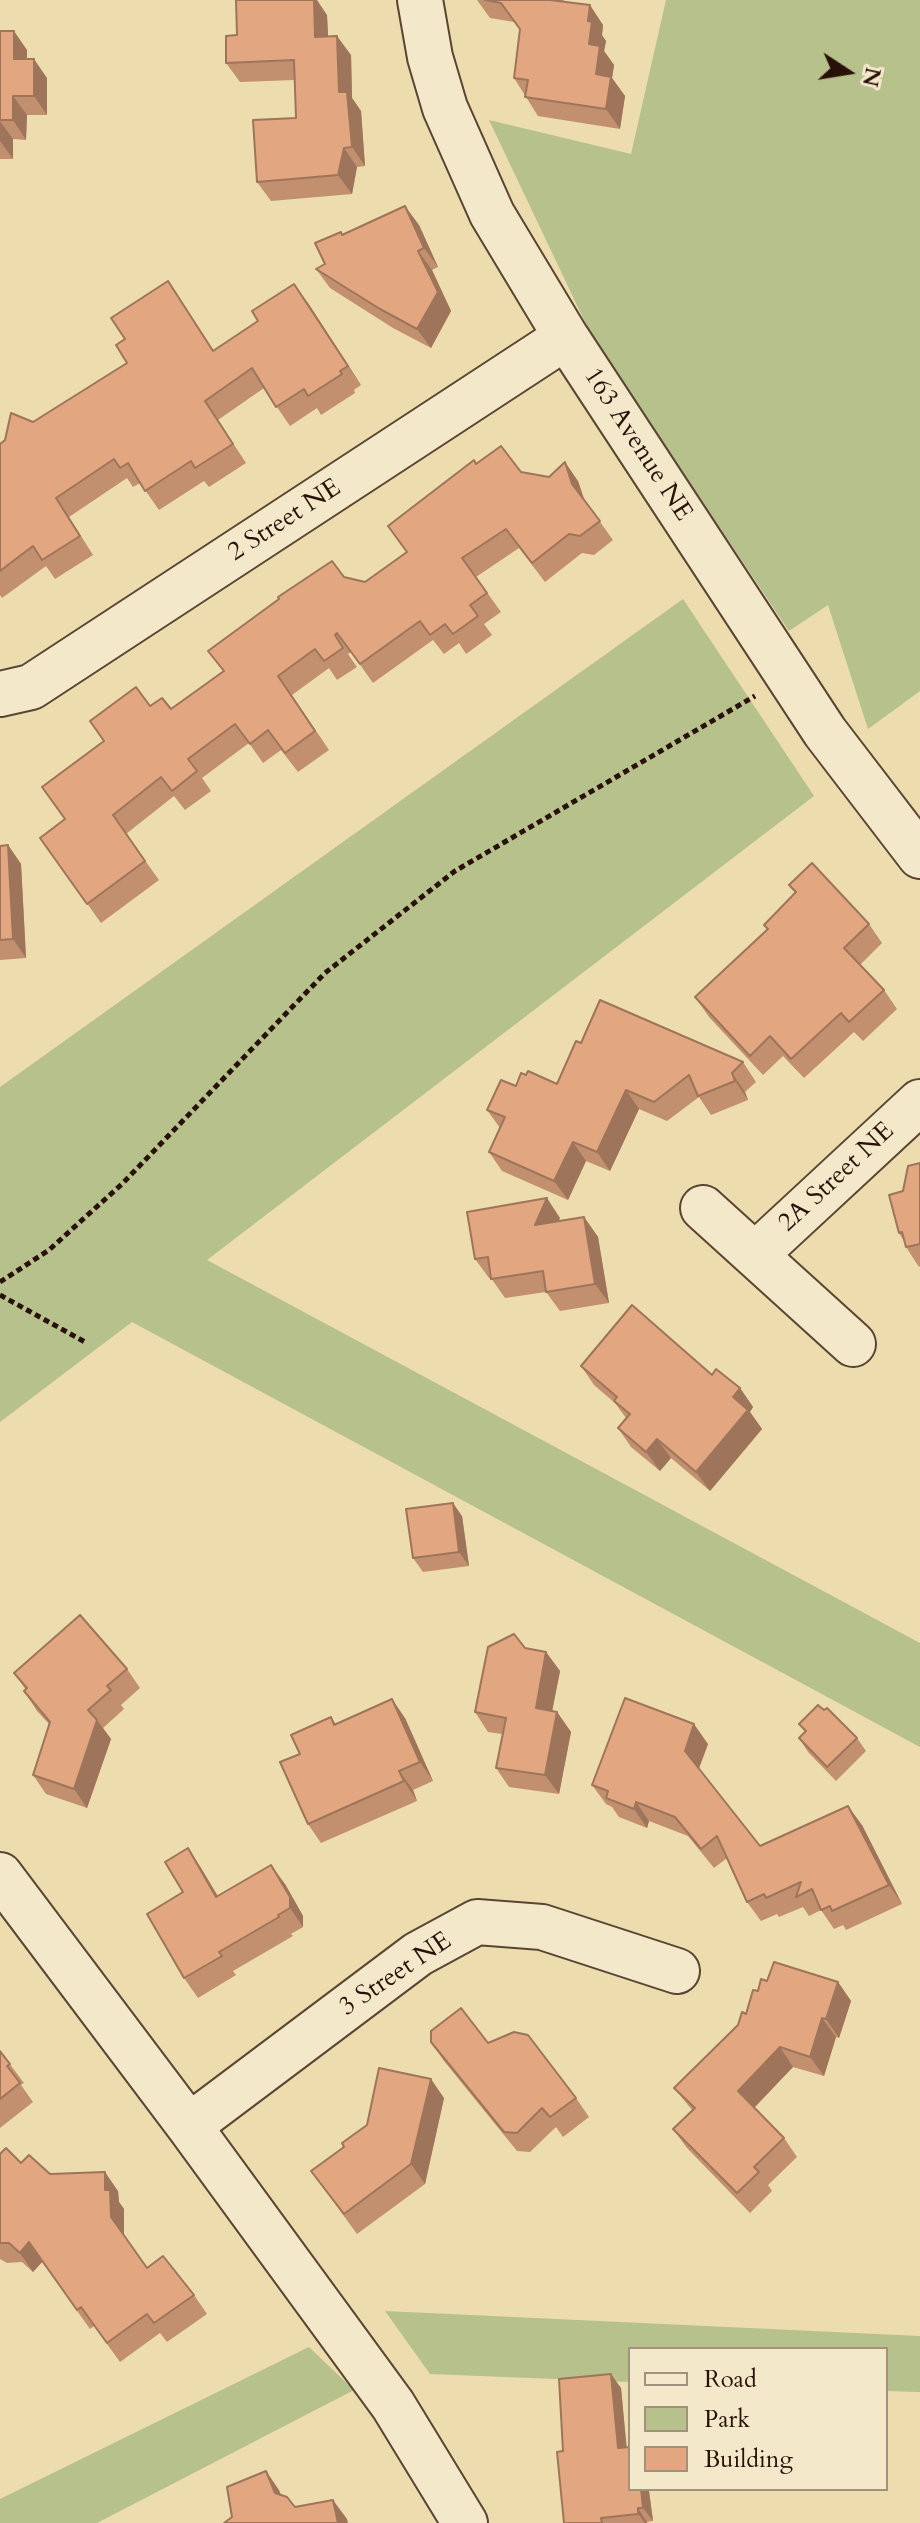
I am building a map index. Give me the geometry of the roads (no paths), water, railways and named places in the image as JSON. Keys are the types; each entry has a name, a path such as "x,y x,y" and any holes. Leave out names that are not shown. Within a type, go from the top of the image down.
{"street":[{"name":"163 Avenue NE","path":"420,0 445,108 492,214 566,337 825,732 920,856"},
{"name":"2 Street NE","path":"0,694 31,687 566,337"},
{"name":"2A Street NE","path":"755,1255 920,1102"},
{"name":"2A Street NE","path":"703,1208 853,1344"},
{"path":"0,1875 393,2405 465,2523"},
{"name":"3 Street NE","path":"189,2126 418,1954 477,1922 542,1927 677,1971"}]}
